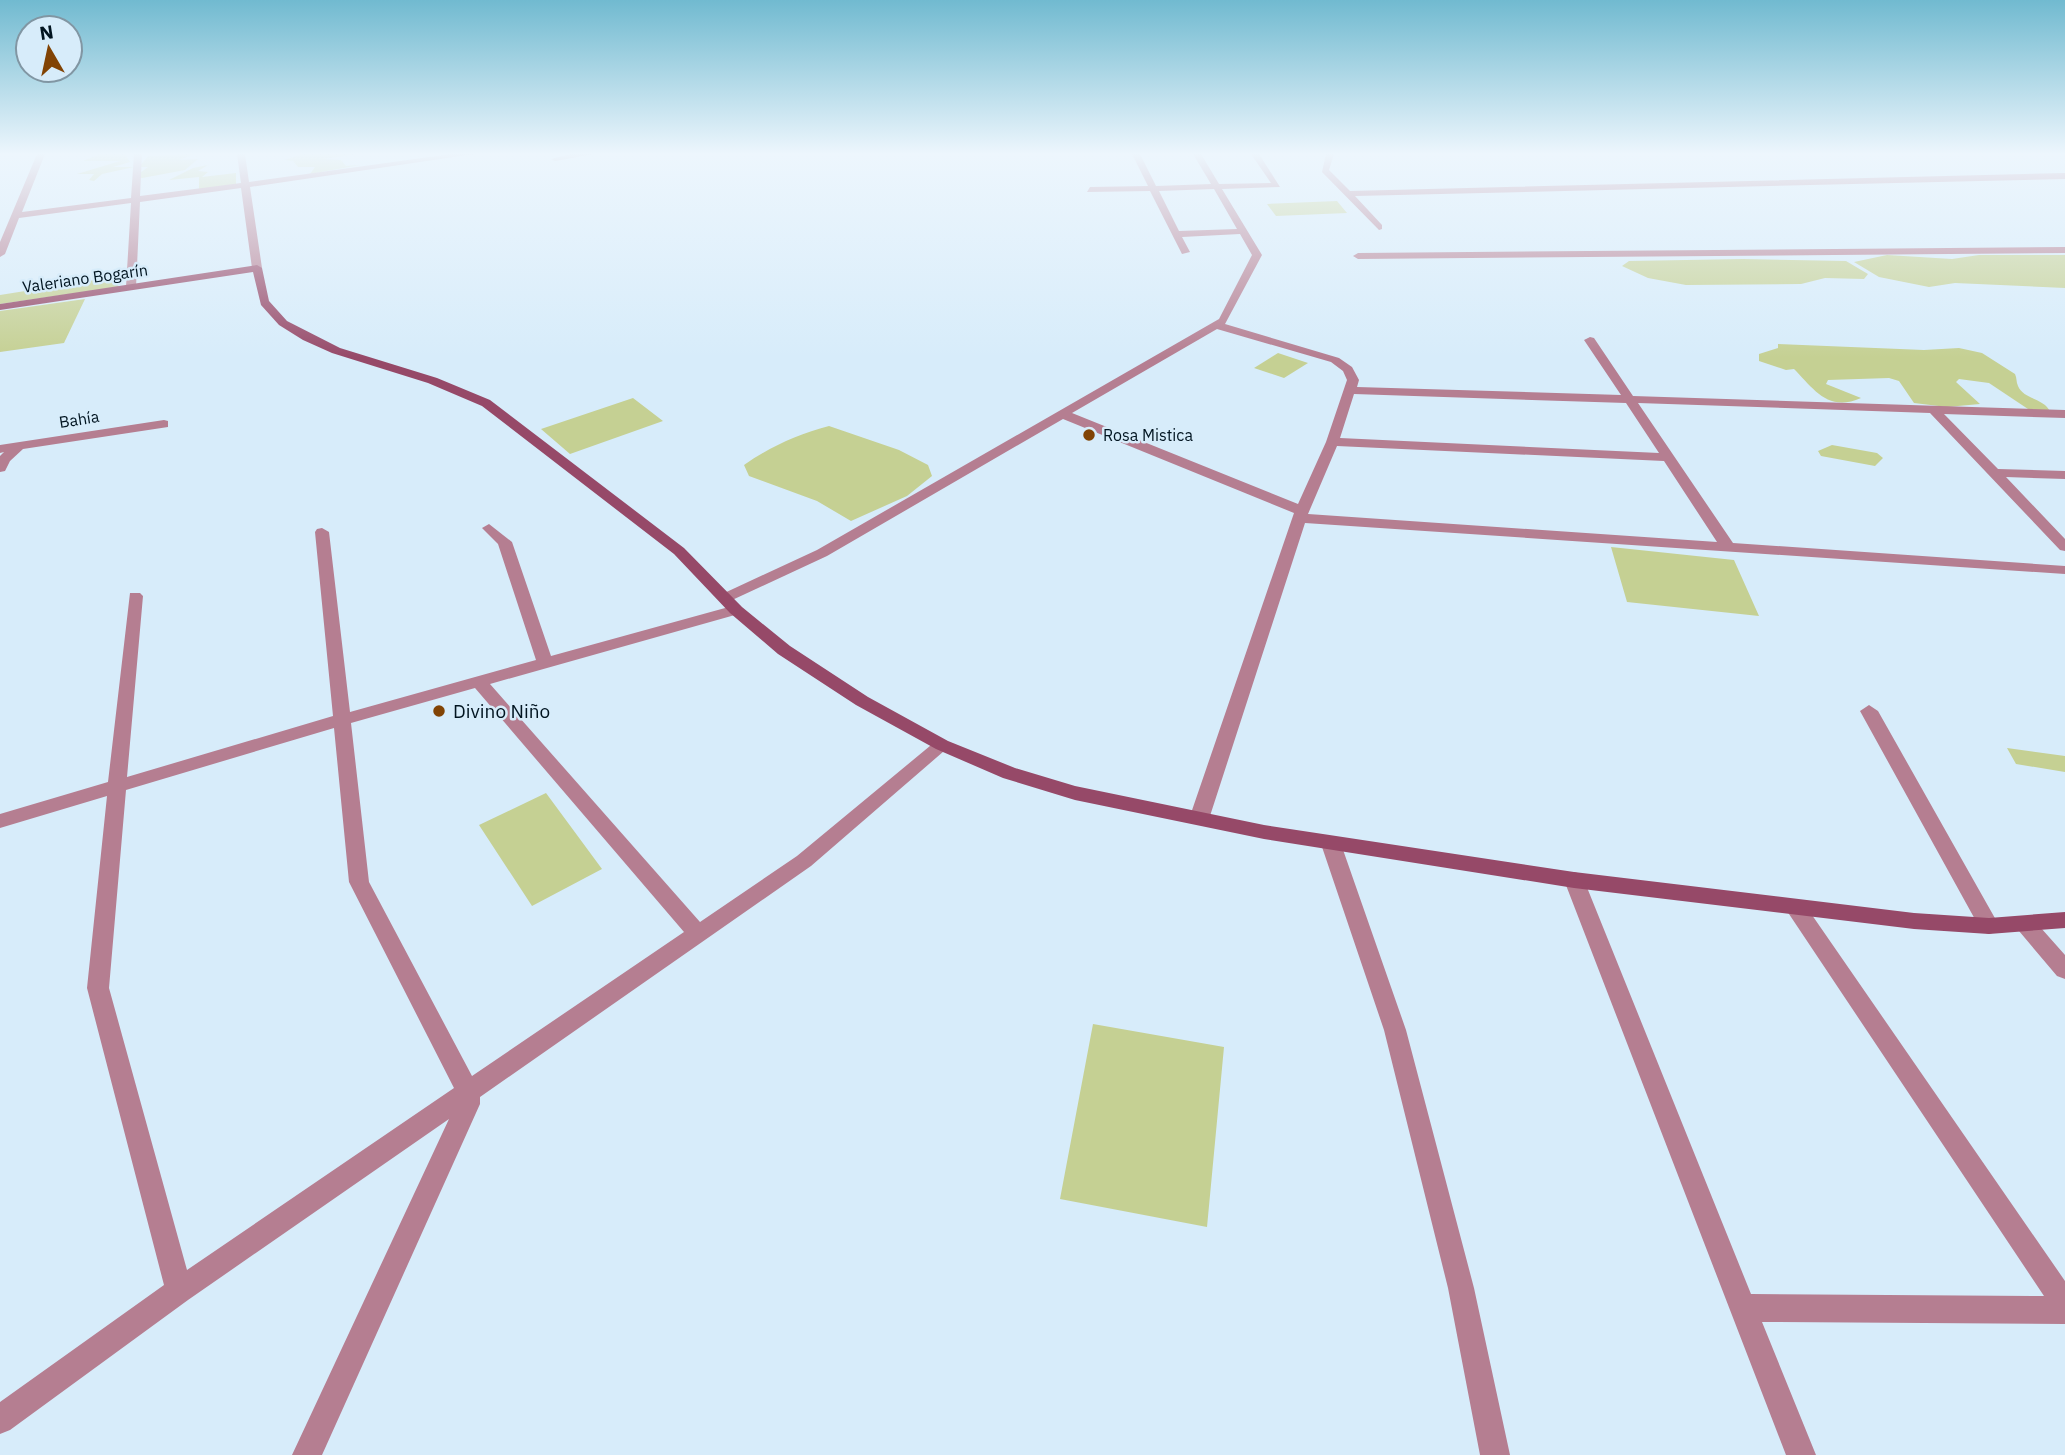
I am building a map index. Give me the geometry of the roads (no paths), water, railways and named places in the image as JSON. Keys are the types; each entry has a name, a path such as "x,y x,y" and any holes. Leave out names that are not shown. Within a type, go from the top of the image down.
{"street":[{"path":"0,254 13,222"},
{"path":"131,287 135,222"},
{"path":"251,222 264,302 291,328 334,348 455,387 486,403 679,551 731,604 784,650 828,680 942,745 1042,784 1199,819 1331,844 1574,880 1796,908 1989,926 2065,920"},
{"path":"1170,222 1185,252"},
{"path":"0,821 545,663 731,604 1223,321 1256,254 1239,222"},
{"path":"1374,222 1379,227"},
{"path":"1176,234 1244,231"},
{"path":"1358,256 2065,250"},
{"name":"Valeriano Bogarín","path":"0,307 257,268"},
{"path":"1199,819 1301,514 1352,390 1350,373 1335,360 1216,325"},
{"path":"1590,340 1632,399 1728,547"},
{"path":"1352,390 2065,414"},
{"path":"1934,410 2065,547"},
{"path":"1063,414 1301,514 2065,570"},
{"name":"Bahía","path":"1,458 19,446 164,424"},
{"path":"1332,442 1669,457"},
{"path":"1994,473 2065,475"},
{"path":"489,528 505,542 545,663"},
{"path":"307,1455 468,1104 468,1092 359,882 322,532"},
{"path":"135,596 98,988 179,1291"},
{"path":"479,682 698,934"},
{"path":"1869,711 1989,926"},
{"path":"0,1420 179,1291 804,860 942,745"},
{"path":"1331,844 1395,1030 1461,1288 1495,1455"},
{"path":"1574,880 1801,1455"},
{"path":"1796,908 2065,1304"},
{"path":"2026,925 2065,970"},
{"path":"1744,1308 2065,1310"}],"place":[{"name":"Rosa Mistica","path":"1089,435"},
{"name":"Divino Niño","path":"439,711"}]}
